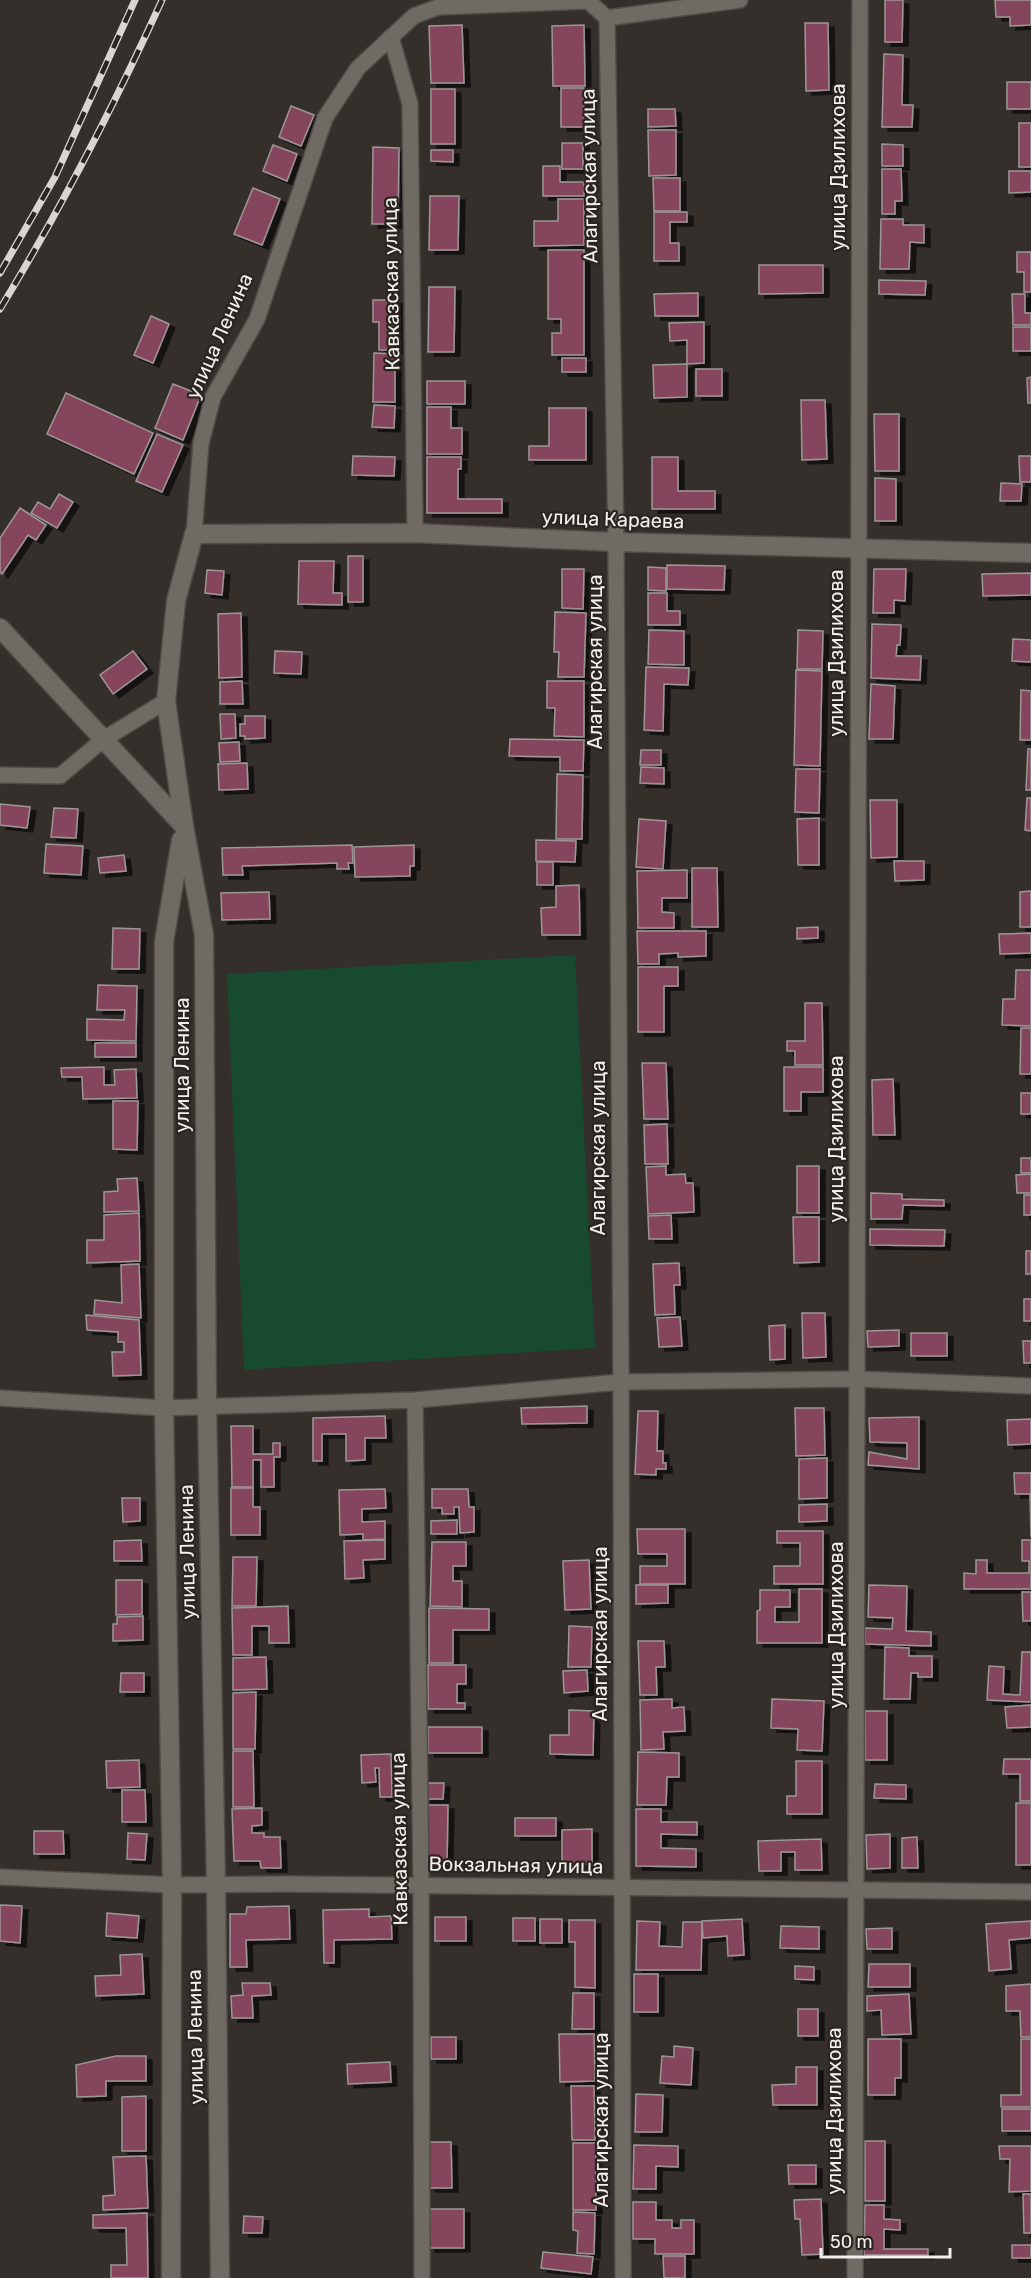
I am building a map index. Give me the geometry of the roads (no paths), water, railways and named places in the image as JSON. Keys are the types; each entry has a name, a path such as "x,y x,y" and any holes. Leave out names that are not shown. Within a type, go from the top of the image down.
{"street":[{"path":"607,18 740,0"},
{"name":"улица Дзилихова","path":"855,2278 860,0"},
{"name":"улица Ленина","path":"220,2278 216,1885 207,1406 204,935 184,826 166,701 176,601 194,534 201,444 213,397 256,319 325,118 358,68 414,16 438,7 588,1 607,18"},
{"name":"Алагирская улица","path":"607,18 616,542 623,2278"},
{"name":"Кавказская улица","path":"391,37 410,104 415,533"},
{"name":"улица Караева","path":"194,534 415,533 616,542 1031,553"},
{"path":"0,628 184,826"},
{"path":"0,776 60,776 104,739 166,701"},
{"name":"улица Ленина","path":"171,2278 172,1885 164,1408 164,942 184,826"},
{"path":"0,1398 164,1408 415,1400 621,1383 857,1379 1031,1386"},
{"name":"Кавказская улица","path":"415,1400 423,2278"},
{"name":"Вокзальная улица","path":"0,1877 172,1885 421,1885 1031,1892"}],"railway":[{"path":"0,273 55,177 135,0"},
{"path":"0,309 86,157 162,0"}]}
